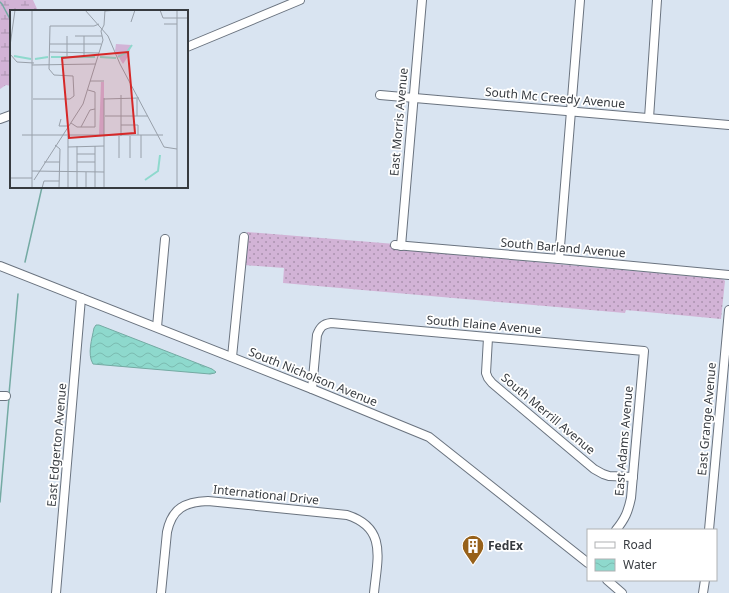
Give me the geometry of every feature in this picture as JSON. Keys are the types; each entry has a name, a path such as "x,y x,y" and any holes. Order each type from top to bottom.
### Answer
{"street":[{"path":"188,47 300,0"},
{"name":"East Morris Avenue","path":"398,246 414,98 422,0"},
{"path":"559,259 580,0"},
{"path":"649,118 657,0"},
{"name":"South Mc Creedy Avenue","path":"380,95 729,125"},
{"path":"0,120 10,115"},
{"path":"232,357 244,237"},
{"path":"157,327 165,239"},
{"name":"South Barland Avenue","path":"398,246 729,275"},
{"name":"South Nicholson Avenue","path":"0,266 157,327 429,437 587,561"},
{"name":"East Edgerton Avenue","path":"56,593 81,298"},
{"name":"East Grange Avenue","path":"709,529 729,310"},
{"name":"South Elaine Avenue","path":"312,389 317,335 322,326 331,323 644,351"},
{"name":"South Merrill Avenue","path":"488,338 486,373 492,383 594,468 609,476 633,478"},
{"name":"East Adams Avenue","path":"617,529 624,521 629,510 631,498 644,351"},
{"name":"International Drive","path":"160,593 168,525 176,510 188,504 208,501 348,515 358,519 369,526 376,541 377,556 374,593"},
{"path":"608,581 618,591"},
{"path":"703,593 705,581"}],"green space":[{"path":"0,0 33,0 38,10 10,10 10,86 6,85 0,89"},
{"path":"247,232 395,244 395,249 721,279 725,281 721,319 626,310 625,313 283,283 284,268 244,265"}],"water":[{"path":"96,325 212,369 216,372 210,374 93,364 90,356 90,346"}],"waterway":[{"path":"0,2 10,19"},
{"path":"25,262 42,188"},
{"path":"9,394 18,294"},
{"path":"0,502 9,398"}],"place":[{"name":"FedEx","path":"473,566"}]}
